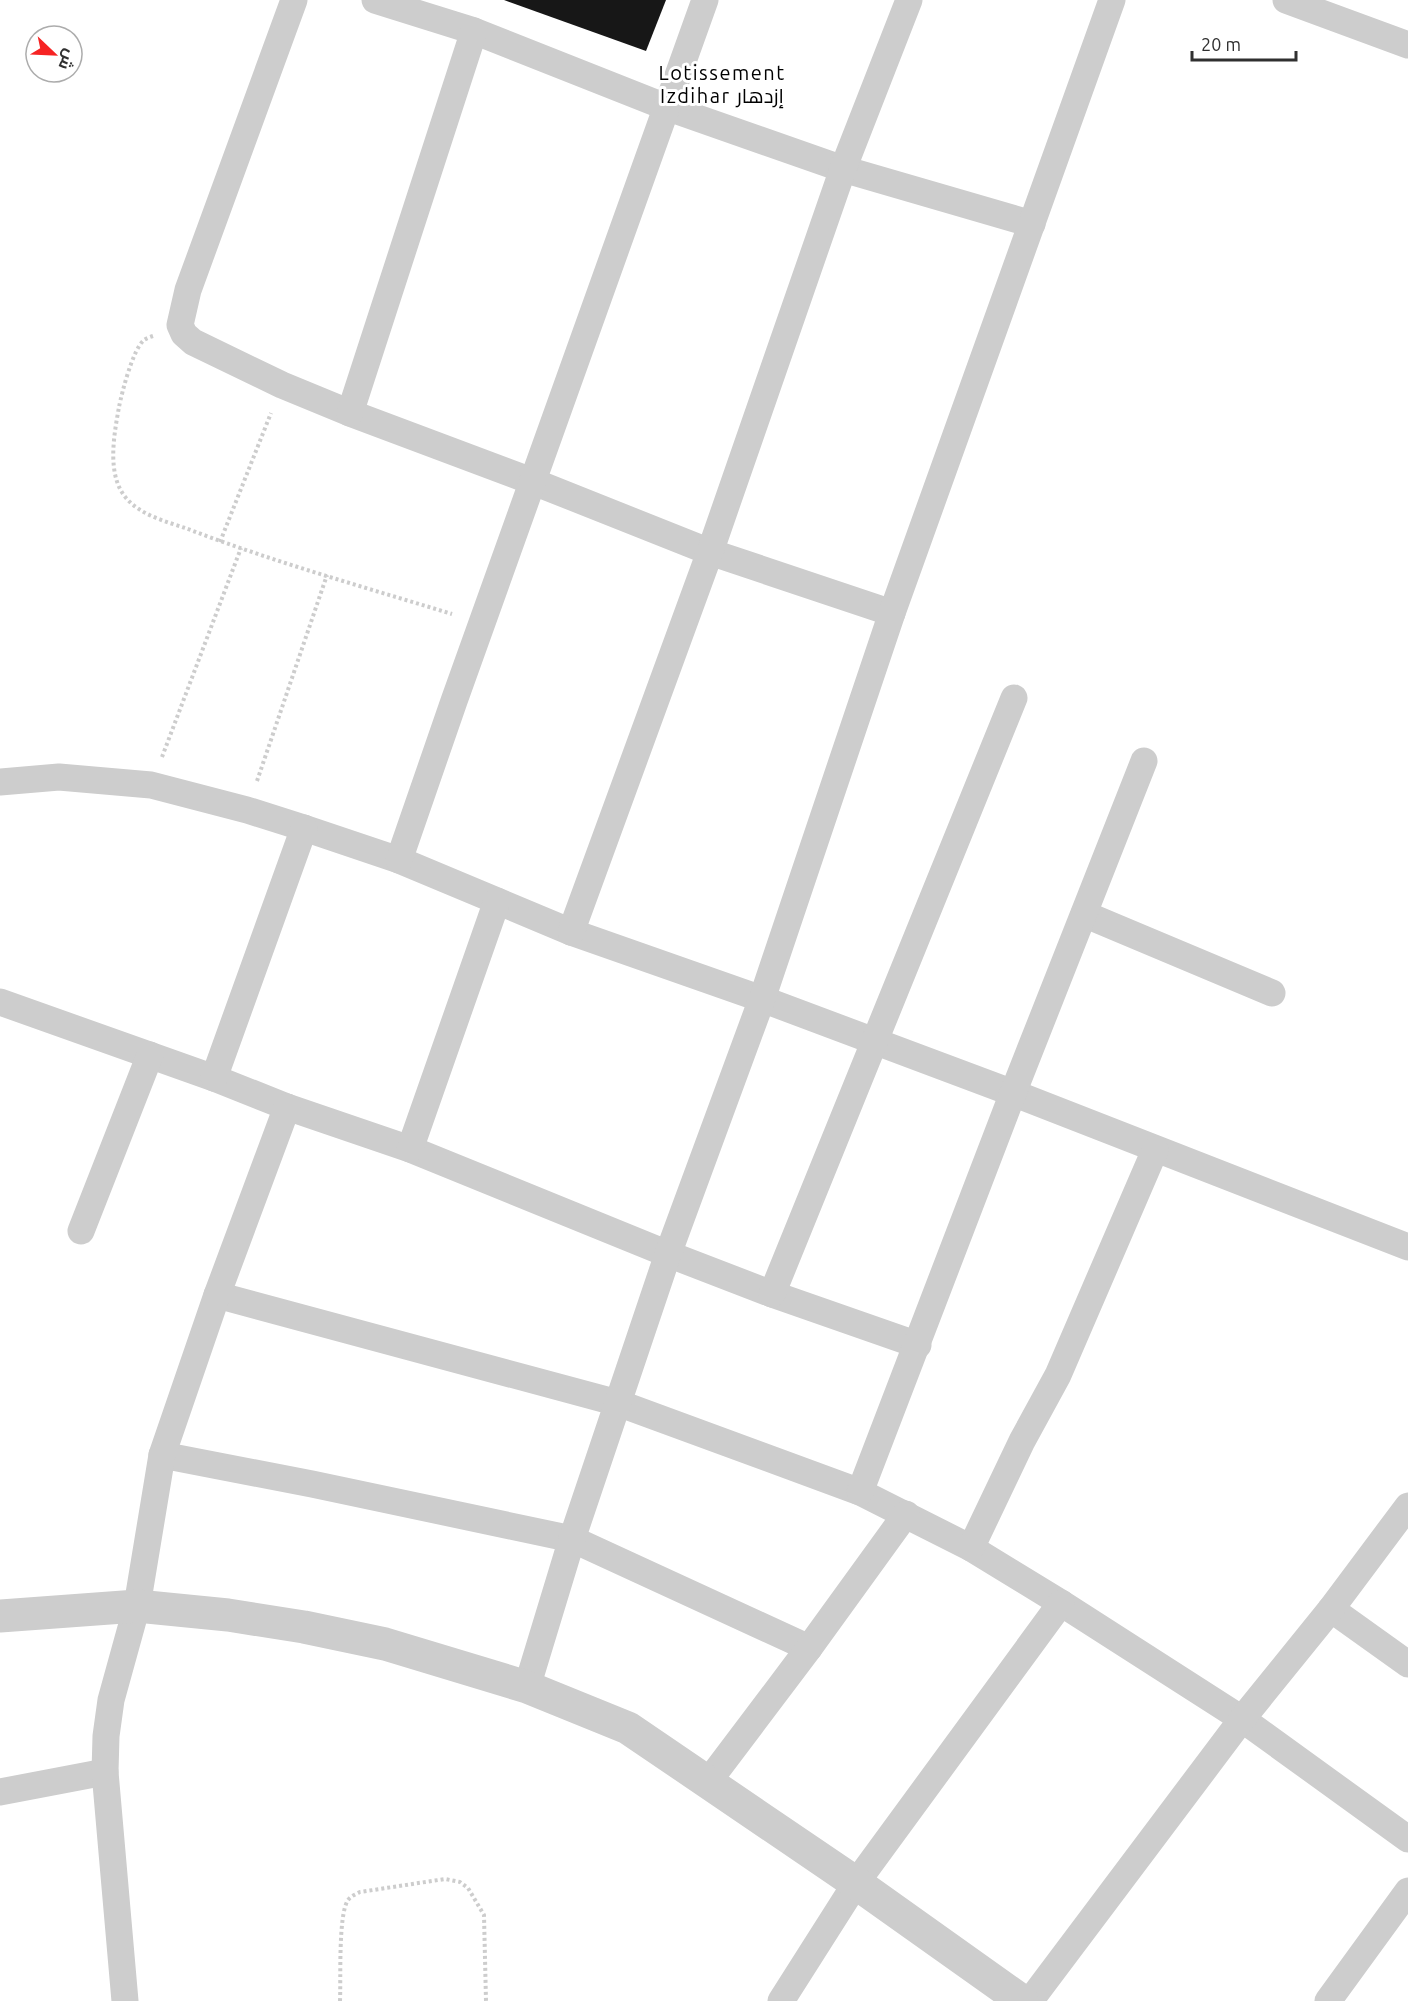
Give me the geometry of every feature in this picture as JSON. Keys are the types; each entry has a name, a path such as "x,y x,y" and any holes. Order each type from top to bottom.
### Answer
{"street":[{"path":"294,0 188,290 180,325 184,334 193,342 282,385 350,413 534,482 710,552 892,613"},
{"path":"375,0 474,31 666,107 843,169 1032,224"},
{"path":"399,860 705,0"},
{"path":"571,932 710,552 843,169 909,0"},
{"path":"527,1687 572,1539 668,1254 762,999 892,613 1112,0"},
{"path":"1286,0 1408,45"},
{"path":"350,413 474,31"},
{"path":"772,1294 1014,698"},
{"path":"860,1492 1013,1093 1144,761"},
{"path":"0,782 59,777 151,785 247,810 304,828 399,860 571,932 762,999 1013,1093 1408,1247"},
{"path":"214,1078 304,828"},
{"path":"410,1149 497,901"},
{"path":"1084,914 1272,993"},
{"path":"0,1002 214,1078 287,1107 410,1149 668,1254 772,1294 918,1345"},
{"path":"81,1231 150,1055"},
{"path":"125,2001 105,1772 106,1736 111,1700 137,1606 162,1455 217,1295 287,1107"},
{"path":"971,1548 1022,1441 1058,1375 1155,1150"},
{"path":"217,1295 618,1403 860,1492 971,1548 1061,1603 1242,1719 1408,1839"},
{"path":"162,1455 572,1539 809,1648"},
{"path":"1030,2001 1242,1719 1331,1609 1408,1506"},
{"path":"708,1782 906,1514"},
{"path":"781,2001 855,1883 1061,1603"},
{"path":"0,1616 137,1606 228,1615 304,1626 385,1644 527,1687 628,1728 855,1883 1022,2001"},
{"path":"1331,1609 1408,1664"},
{"path":"0,1792 105,1772"},
{"path":"1328,2001 1408,1891"}],"path":[{"path":"180,325 144,340 128,371 121,395 113,447 115,471 120,488 127,499 138,508 220,542 482,623"},
{"path":"220,542 282,385"},
{"path":"151,785 241,548"},
{"path":"247,810 327,575"},
{"path":"340,2001 343,1922 345,1908 351,1897 360,1892 445,1879 460,1882 468,1888 484,1915 486,2001"}],"building":[{"path":"504,0 666,0 646,51"}],"district":[{"name":"Lotissement Izdihar إزدهار","path":"722,84"}]}
